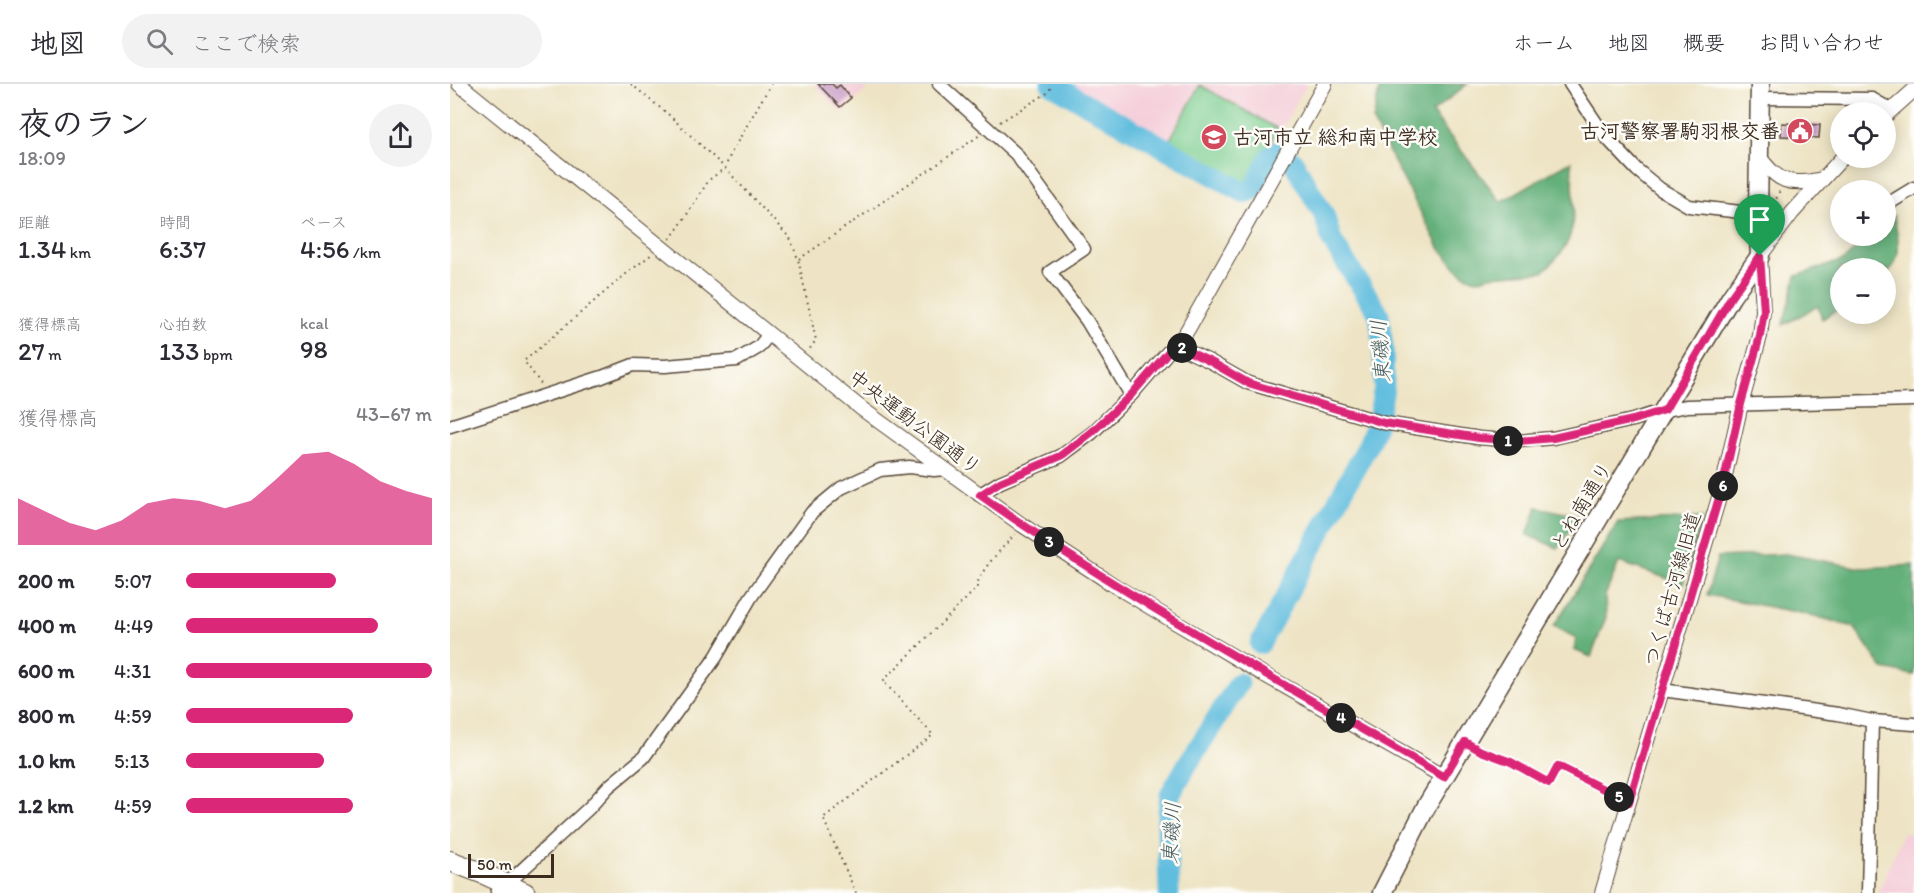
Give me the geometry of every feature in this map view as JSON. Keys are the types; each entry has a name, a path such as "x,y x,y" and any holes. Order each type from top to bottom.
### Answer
{"highway":[{"path":"450,861 510,890"}],"main road":[{"path":"1760,91 1758,155 1765,211 1760,256"},
{"name":"とね南通り","path":"1382,893 1444,777 1731,297 1760,256"}],"street":[{"name":"中央運動公園通り","path":"459,84 862,409 1022,525 1178,624 1444,777"},
{"path":"939,84 1023,162 1084,249 1050,272 1087,321 1131,395"},
{"path":"980,495 1000,482 1061,456 1092,432 1131,395 1168,352 1177,346 1325,84"},
{"path":"1570,84 1605,136 1637,170 1660,189 1689,206 1765,211"},
{"path":"1896,106 1914,90"},
{"path":"1760,91 1872,99 1875,102"},
{"path":"1758,155 1768,169 1784,181 1801,182 1822,179"},
{"name":"とね南通り","path":"1760,256 1787,220 1832,168"},
{"path":"1896,199 1914,188"},
{"name":"つくば古河線旧道","path":"1602,893 1723,484 1762,326 1764,311 1760,256"},
{"path":"450,426 633,365 666,366 737,360 759,347 769,334"},
{"path":"1177,346 1248,383 1378,422 1479,438 1519,441 1553,438 1589,431 1688,406 1914,400"},
{"path":"510,890 608,787 643,758 716,657 751,597 812,512 841,488 880,470 909,467 945,469"},
{"path":"1662,690 1838,714 1872,721 1914,724"},
{"path":"1868,893 1872,721"}],"path":[{"path":"631,84 669,115 725,168 790,238 798,259 816,340 802,361"},
{"path":"548,393 524,361 626,274 644,262 679,228 710,180 725,168 731,153 771,84"},
{"path":"798,259 988,129 1049,92 1052,84"},
{"path":"1765,211 1782,188"},
{"path":"856,893 823,818 933,735 883,681 977,588 982,574 1022,525"},
{"path":"1465,742 1481,751 1511,762 1549,783 1558,766 1629,802"}],"shaded area":[{"path":"813,84 872,84 842,113"},
{"name":"古河市立 総和南中学校","path":"1059,84 1307,84 1246,191"},
{"path":"1903,832 1914,836 1914,893 1878,893"}],"green space":[{"path":"1380,84 1467,84 1432,113 1501,202 1571,161 1574,207 1570,235 1562,251 1543,272 1490,276 1476,280 1456,268 1439,247 1373,122"},
{"path":"1200,85 1278,129 1244,189 1168,143"},
{"path":"1896,228 1898,247 1896,258 1846,258 1859,246 1896,246"},
{"path":"1830,265 1830,314 1822,319 1818,306 1783,325 1796,276"},
{"path":"1537,507 1580,516 1558,548 1527,535"},
{"path":"1702,518 1683,584 1619,562 1605,596 1606,617 1591,657 1574,650 1576,638 1554,626 1618,522"},
{"path":"1786,554 1862,568 1914,565 1914,675 1883,669 1854,627 1811,615 1707,595 1718,557"}],"building":[{"path":"818,84 832,84 836,88 840,85 851,98 840,107"},
{"name":"古河警察署駒羽根交番","path":"1782,123 1820,125 1819,138 1781,136"}],"waterway":[{"name":"東磯川","path":"1051,84 1245,193 1253,190 1271,155 1278,151"},
{"name":"東磯川","path":"1260,644 1368,445 1378,420 1384,388 1383,346 1379,314 1332,241 1324,215 1292,160"},
{"name":"東磯川","path":"1169,893 1167,819 1170,795 1239,683"}],"place":[{"name":"古河警察署駒羽根交番","path":"1800,131"},
{"name":"古河市立 総和南中学校","path":"1214,137"}],"route":[{"path":"1760,256 1764,311 1760,336 1741,404 1723,484 1629,802 1558,766 1549,783 1511,762 1481,751 1465,742 1444,777 1256,670 1115,586 980,495 1000,482 1061,456 1092,432 1131,395 1168,352 1177,346 1248,383 1384,423 1433,431 1519,441 1553,438 1633,420 1665,410 1731,297 1760,256"}]}
